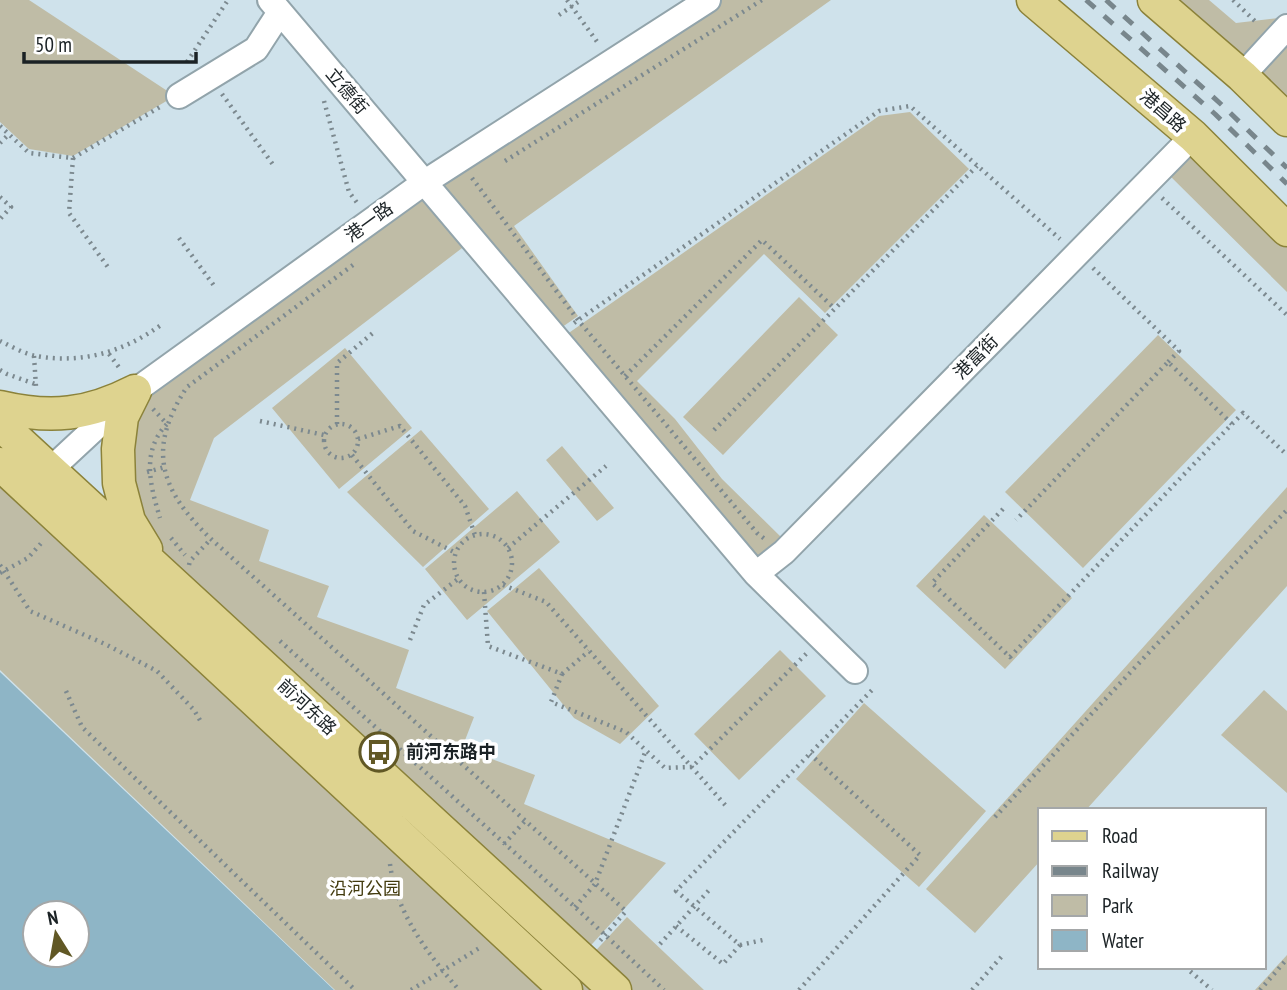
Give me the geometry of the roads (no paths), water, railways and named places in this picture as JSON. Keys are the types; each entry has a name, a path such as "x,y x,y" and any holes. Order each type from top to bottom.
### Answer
{"main road":[{"name":"港昌路","path":"1033,0 1192,136 1287,230"},
{"path":"1154,0 1242,76 1287,120"},
{"path":"0,407 39,414 76,412 107,405 135,391"},
{"path":"135,391 122,417 118,450 119,483 129,521 148,552 191,581"},
{"name":"前河东路","path":"0,424 50,470 191,581 615,990"},
{"name":"前河东路","path":"0,464 566,990"}],"street":[{"name":"港一路","path":"50,470 135,391 425,182 708,0"},
{"path":"180,84 210,77 256,49 275,6"},
{"name":"立德街","path":"275,6 425,182"},
{"path":"1242,76 1287,27"},
{"name":"港富街","path":"756,574 784,552 1192,136"},
{"path":"425,182 756,574 855,671"}],"water":[{"path":"0,672 334,990 0,990"}],"railway":[{"path":"1086,0 1215,114 1287,184"},
{"path":"1106,0 1287,168"}],"place":[{"name":"前河东路中","path":"379,752"}],"park label":[{"name":"沿河公园","path":"365,889"}]}
